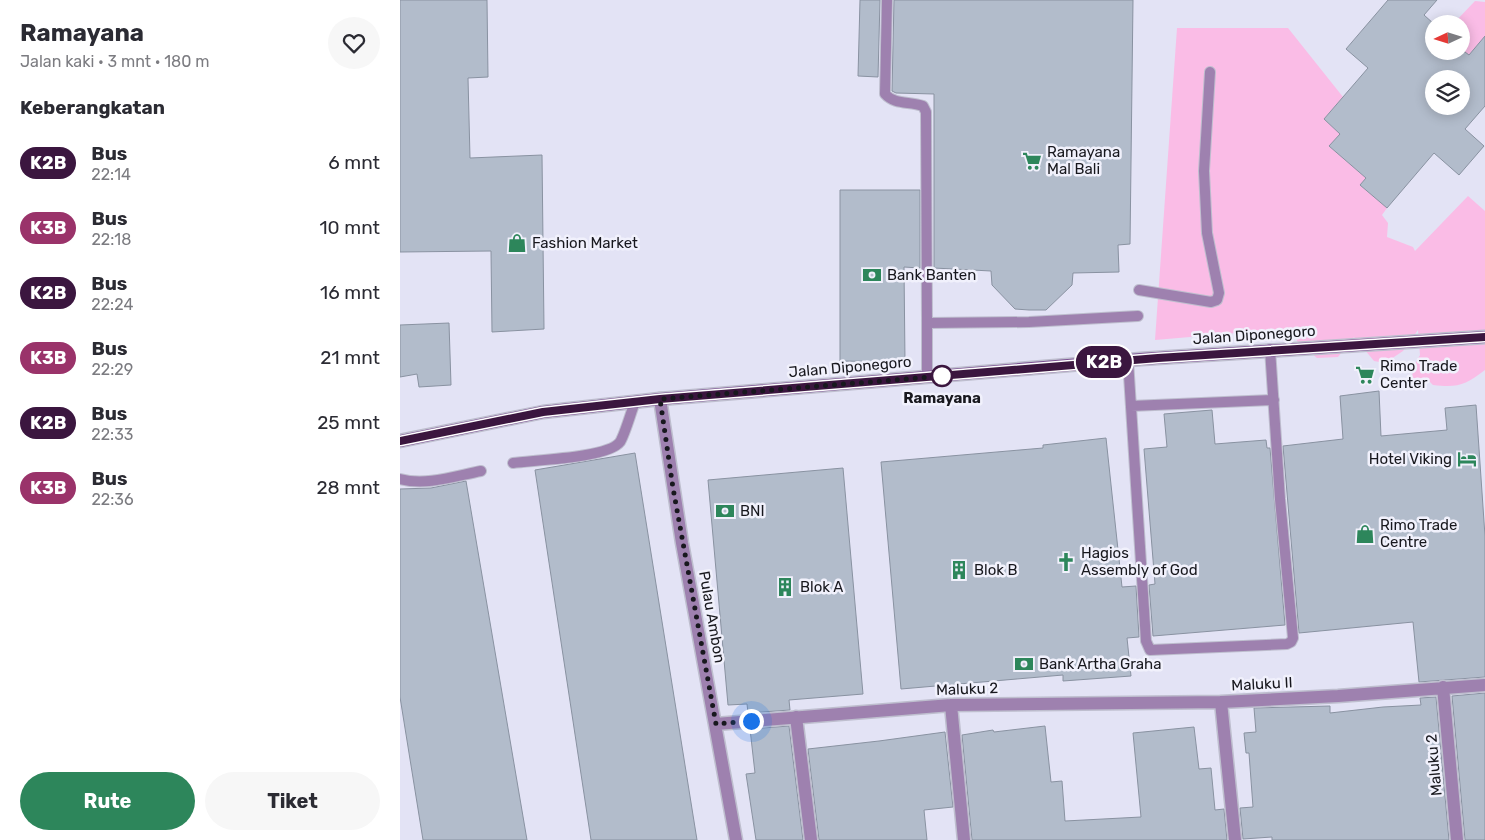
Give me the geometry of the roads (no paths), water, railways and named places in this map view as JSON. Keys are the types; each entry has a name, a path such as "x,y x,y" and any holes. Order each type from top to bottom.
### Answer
{"main road":[{"name":"Jalan Diponegoro","path":"400,441 543,412 660,399 1270,349 1485,337"}],"street":[{"name":"Pulau Ambon","path":"660,399 673,488 736,840"},
{"name":"Maluku II","path":"1235,840 1221,702 1338,696 1485,685"},
{"name":"Maluku 2","path":"1443,687 1457,840"},
{"name":"Maluku 2","path":"716,724 951,705 1221,702"},
{"path":"951,705 964,840"},
{"path":"796,717 811,840"}],"lane":[{"path":"887,0 884,94 890,100 913,102 923,106 926,112 927,377"},
{"path":"1139,290 1211,302 1217,300 1219,293 1207,233 1204,172 1210,72"},
{"path":"927,323 1029,322 1138,316"},
{"path":"1128,360 1146,641 1150,650 1286,644 1293,640 1280,499 1270,349"},
{"path":"1131,406 1274,400"},
{"path":"513,463 606,451 619,443 635,402"},
{"path":"400,479 412,482 482,471"}],"place":[{"name":"Ramayana Mal Bali","path":"1032,161"},
{"name":"Fashion Market","path":"517,243"},
{"name":"Bank Banten","path":"872,275"},
{"name":"Rimo Trade Center","path":"1365,375"},
{"name":"Ramayana","path":"942,376"},
{"name":"Hotel Viking","path":"1467,459"},
{"name":"BNI","path":"725,511"},
{"name":"Rimo Trade Centre","path":"1365,534"},
{"name":"Hagios Assembly of God","path":"1066,562"},
{"name":"Blok B","path":"959,570"},
{"name":"Blok A","path":"785,587"},
{"name":"Bank Artha Graha","path":"1024,664"}]}
